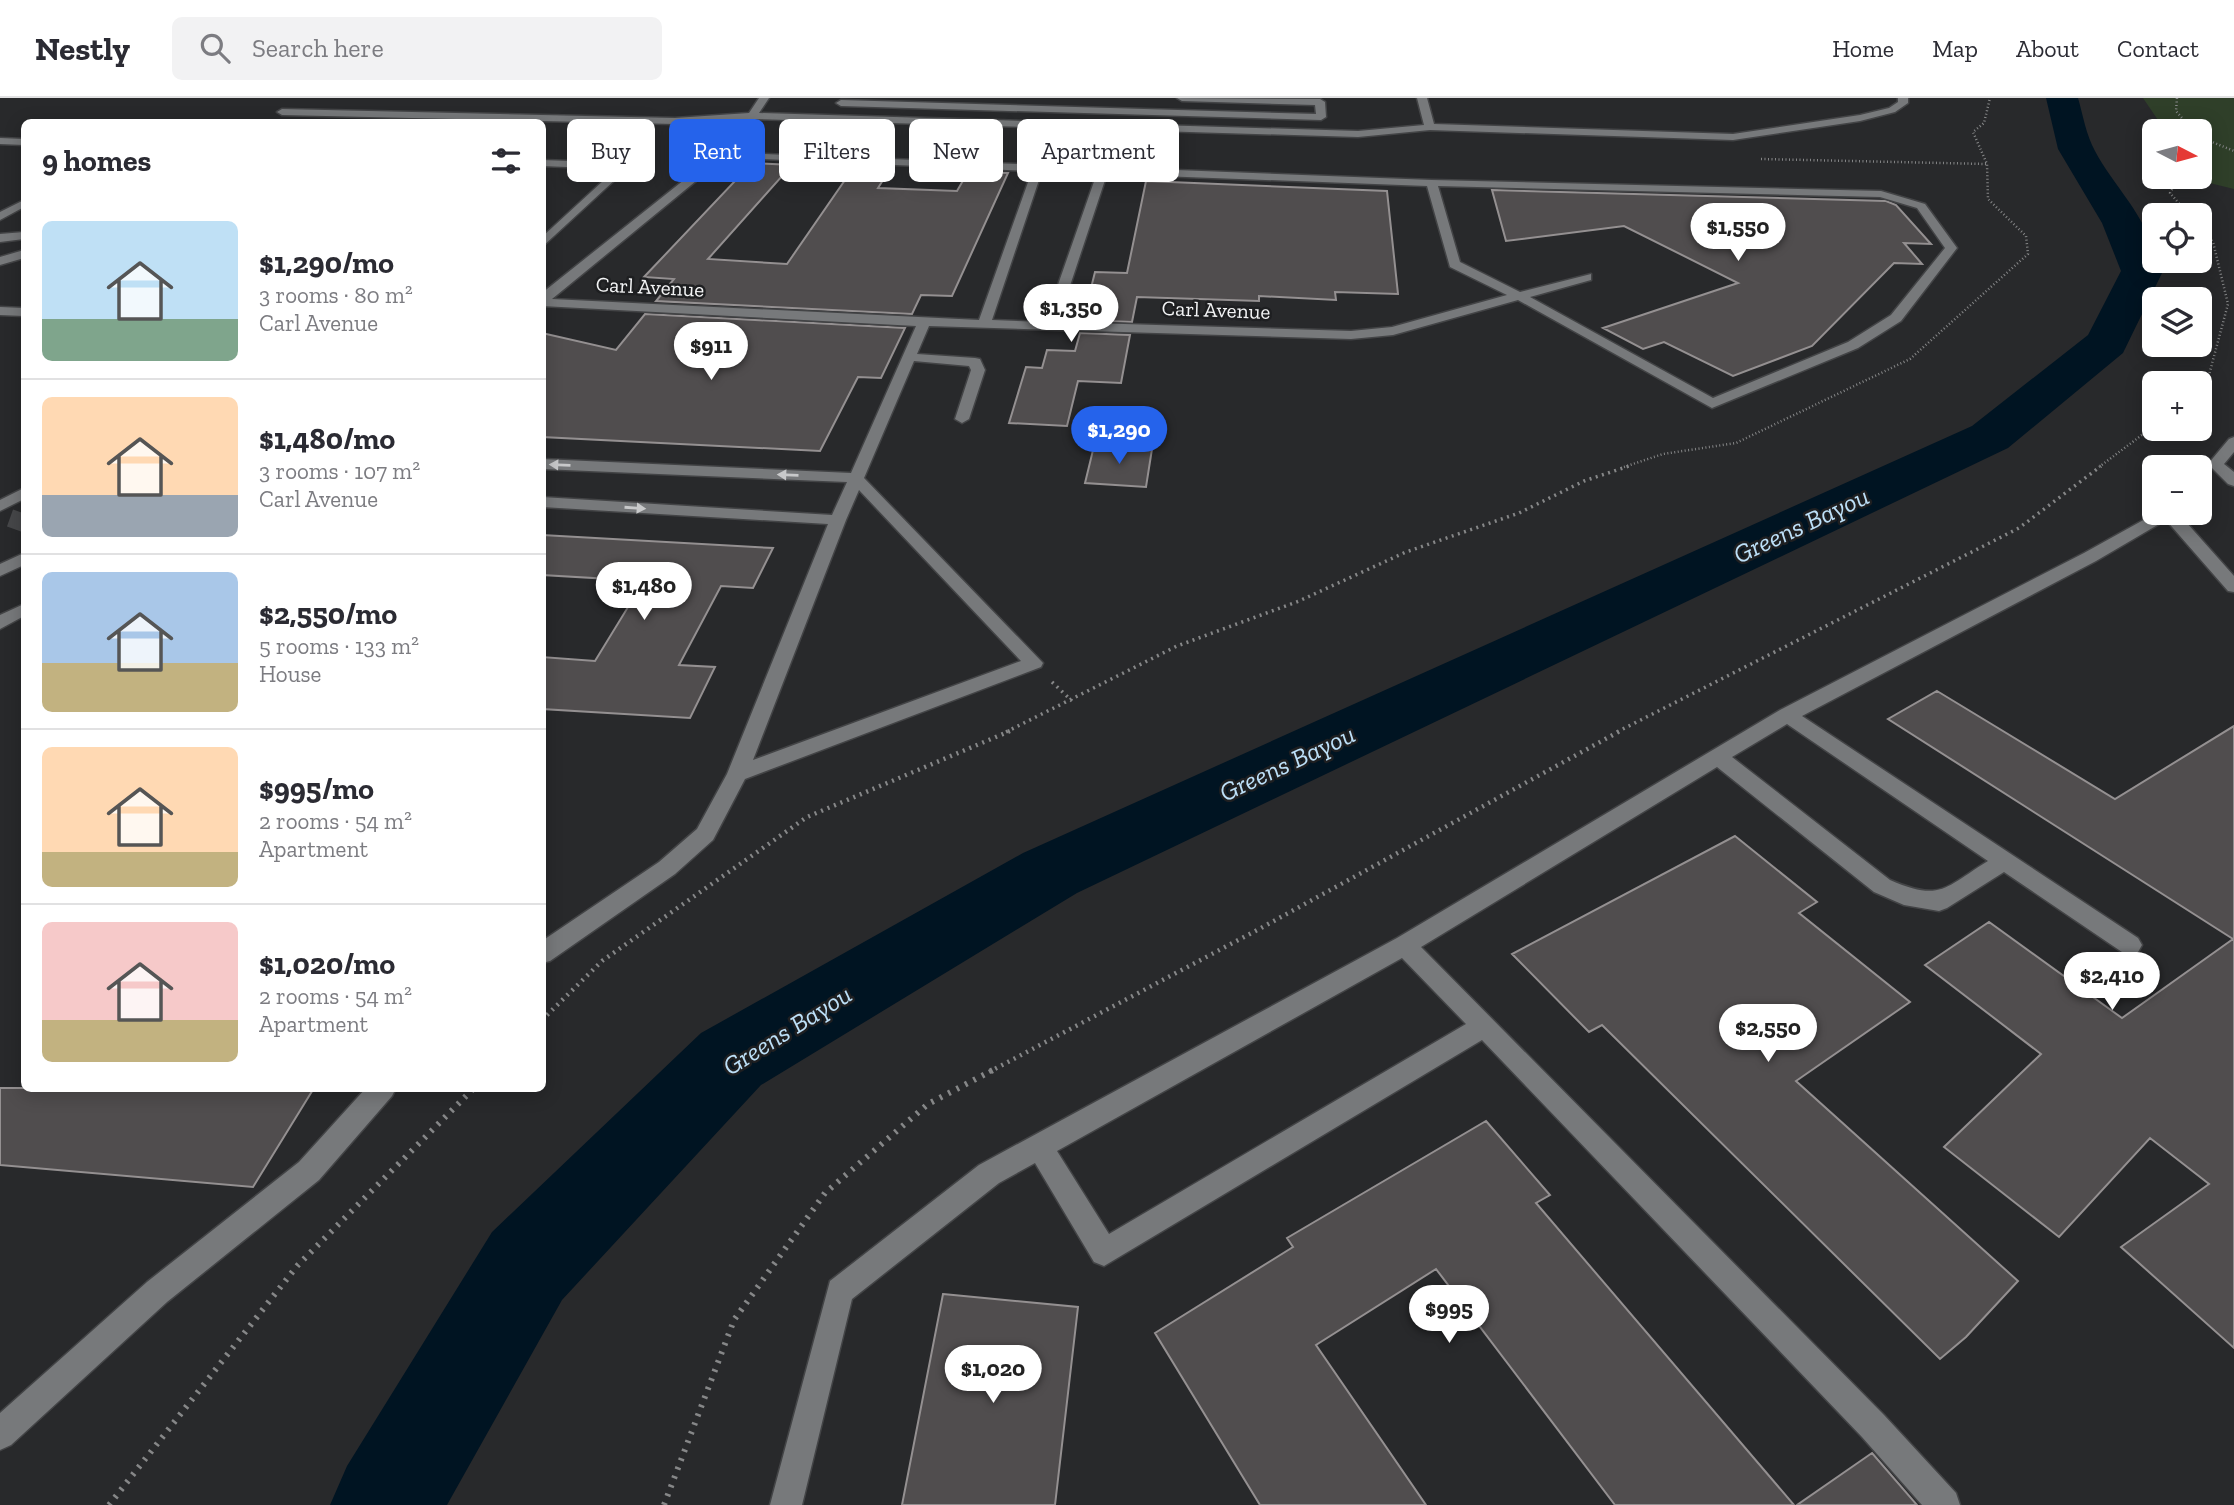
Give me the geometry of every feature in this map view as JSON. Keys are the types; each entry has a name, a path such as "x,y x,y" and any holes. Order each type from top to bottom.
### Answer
{"street":[{"path":"308,112 331,98"},
{"path":"835,98 827,103 1321,117 1320,100 1182,98"},
{"path":"1422,98 1430,127"},
{"path":"282,111 675,121 752,116 1358,134 1430,127 1733,136 1882,113 1903,103 1903,98"},
{"path":"546,298 703,170 767,101"},
{"path":"365,114 382,103"},
{"path":"414,116 431,104"},
{"path":"0,141 21,142"},
{"path":"765,157 1017,167"},
{"path":"546,163 625,166 546,240"},
{"path":"1179,174 1881,194 1921,206 1951,248 1896,318 1853,345 1712,404 1521,297 1454,264 1432,183"},
{"path":"984,324 1033,182"},
{"path":"1050,326 1099,182"},
{"path":"0,217 21,204"},
{"path":"0,238 21,236"},
{"path":"0,261 21,255"},
{"name":"Carl Avenue","path":"546,301 924,322 1350,335 1393,331 1587,277"},
{"path":"0,311 21,312"},
{"path":"546,951 667,868 705,834 737,774 838,520 924,322"},
{"path":"909,357 975,362 978,370 962,419"},
{"path":"2234,442 2216,464 2234,481"},
{"path":"546,464 856,478 1034,663 737,774"},
{"path":"3,513 21,496"},
{"path":"546,502 838,520"},
{"path":"786,1505 840,1292 989,1174 1405,945 1787,715 2147,525"},
{"path":"2179,525 2234,587"},
{"path":"0,571 21,560"},
{"path":"0,623 21,611"},
{"path":"1787,715 2130,945"},
{"path":"1718,757 1882,886 1912,899 1939,902 2004,861"},
{"path":"1405,945 1873,1426 1944,1505"},
{"path":"1039,1146 1104,1252 1484,1026"},
{"path":"0,1434 158,1292 309,1171 379,1092"}],"path":[{"path":"546,1016 602,961 807,817 1035,720 1177,646 1299,601 1406,552 1519,513 1584,481 1664,454 1736,443 1910,359 2028,254 2026,236 1988,199 1987,164 1973,132 1984,123 1990,98"},
{"path":"2178,98 2176,111 2183,119"},
{"path":"2212,142 2234,151"},
{"path":"2172,189 2170,193 2179,203"},
{"path":"2210,371 2228,304 2212,241"},
{"path":"664,1505 734,1320 825,1193 928,1104 1261,928 1596,743 2020,528 2142,435"},
{"path":"109,1505 296,1266 470,1092"}],"green space":[{"path":"2143,98 2234,98 2234,189 2212,184 2212,119 2157,119"}],"building":[{"path":"765,164 779,164 779,180 708,259 787,264 844,182 882,182 878,188 957,191 962,182 1003,182 1003,173 1008,173 952,296 921,295 912,314 656,301 674,279 644,277 734,182 765,182"},
{"path":"1146,182 1387,191 1398,294 1335,292 1336,300 1259,296 1259,301 1137,297 1132,322 1083,320 1095,272 1127,273"},
{"path":"1492,190 1886,201 1896,205 1931,244 1904,243 1922,264 1894,263 1812,346 1733,376 1664,342 1643,349 1603,328 1738,283 1624,226 1506,241"},
{"path":"645,314 905,328 881,378 858,377 820,451 546,437 546,334 616,350"},
{"path":"1080,333 1130,335 1121,383 1078,381 1067,426 1009,423 1026,367 1042,368 1047,350 1075,351"},
{"path":"1094,446 1152,449 1146,487 1085,483"},
{"path":"546,535 773,548 753,588 721,586 679,665 715,667 690,718 546,709 546,657 595,661 644,581 546,575"},
{"path":"1937,691 2115,799 2234,726 2234,1348 2121,1247 2209,1184 2150,1138 2059,1237 1944,1147 2041,1054 1925,965 1989,922 2122,1018 2233,939 1888,719"},
{"path":"1735,836 1817,902 1799,913 1910,1002 1796,1081 2018,1281 1966,1337 1940,1359 1602,1025 1589,1032 1512,954"},
{"path":"0,1088 21,1088 21,1092 312,1092 253,1187 0,1165"},
{"path":"1486,1121 1550,1195 1536,1203 1794,1505 1615,1505 1436,1269 1316,1345 1426,1505 1260,1505 1155,1333 1293,1247 1287,1238"},
{"path":"943,1294 1078,1307 1055,1505 902,1505"},
{"path":"1872,1453 1917,1505 1797,1505"}],"waterway":[{"name":"Greens Bayou","path":"386,1505 527,1266 731,1059 1050,873 1990,437 2107,343 2142,271 2122,223 2076,149 2062,98"}],"tunnel":[{"path":"10,518 21,522"}]}
